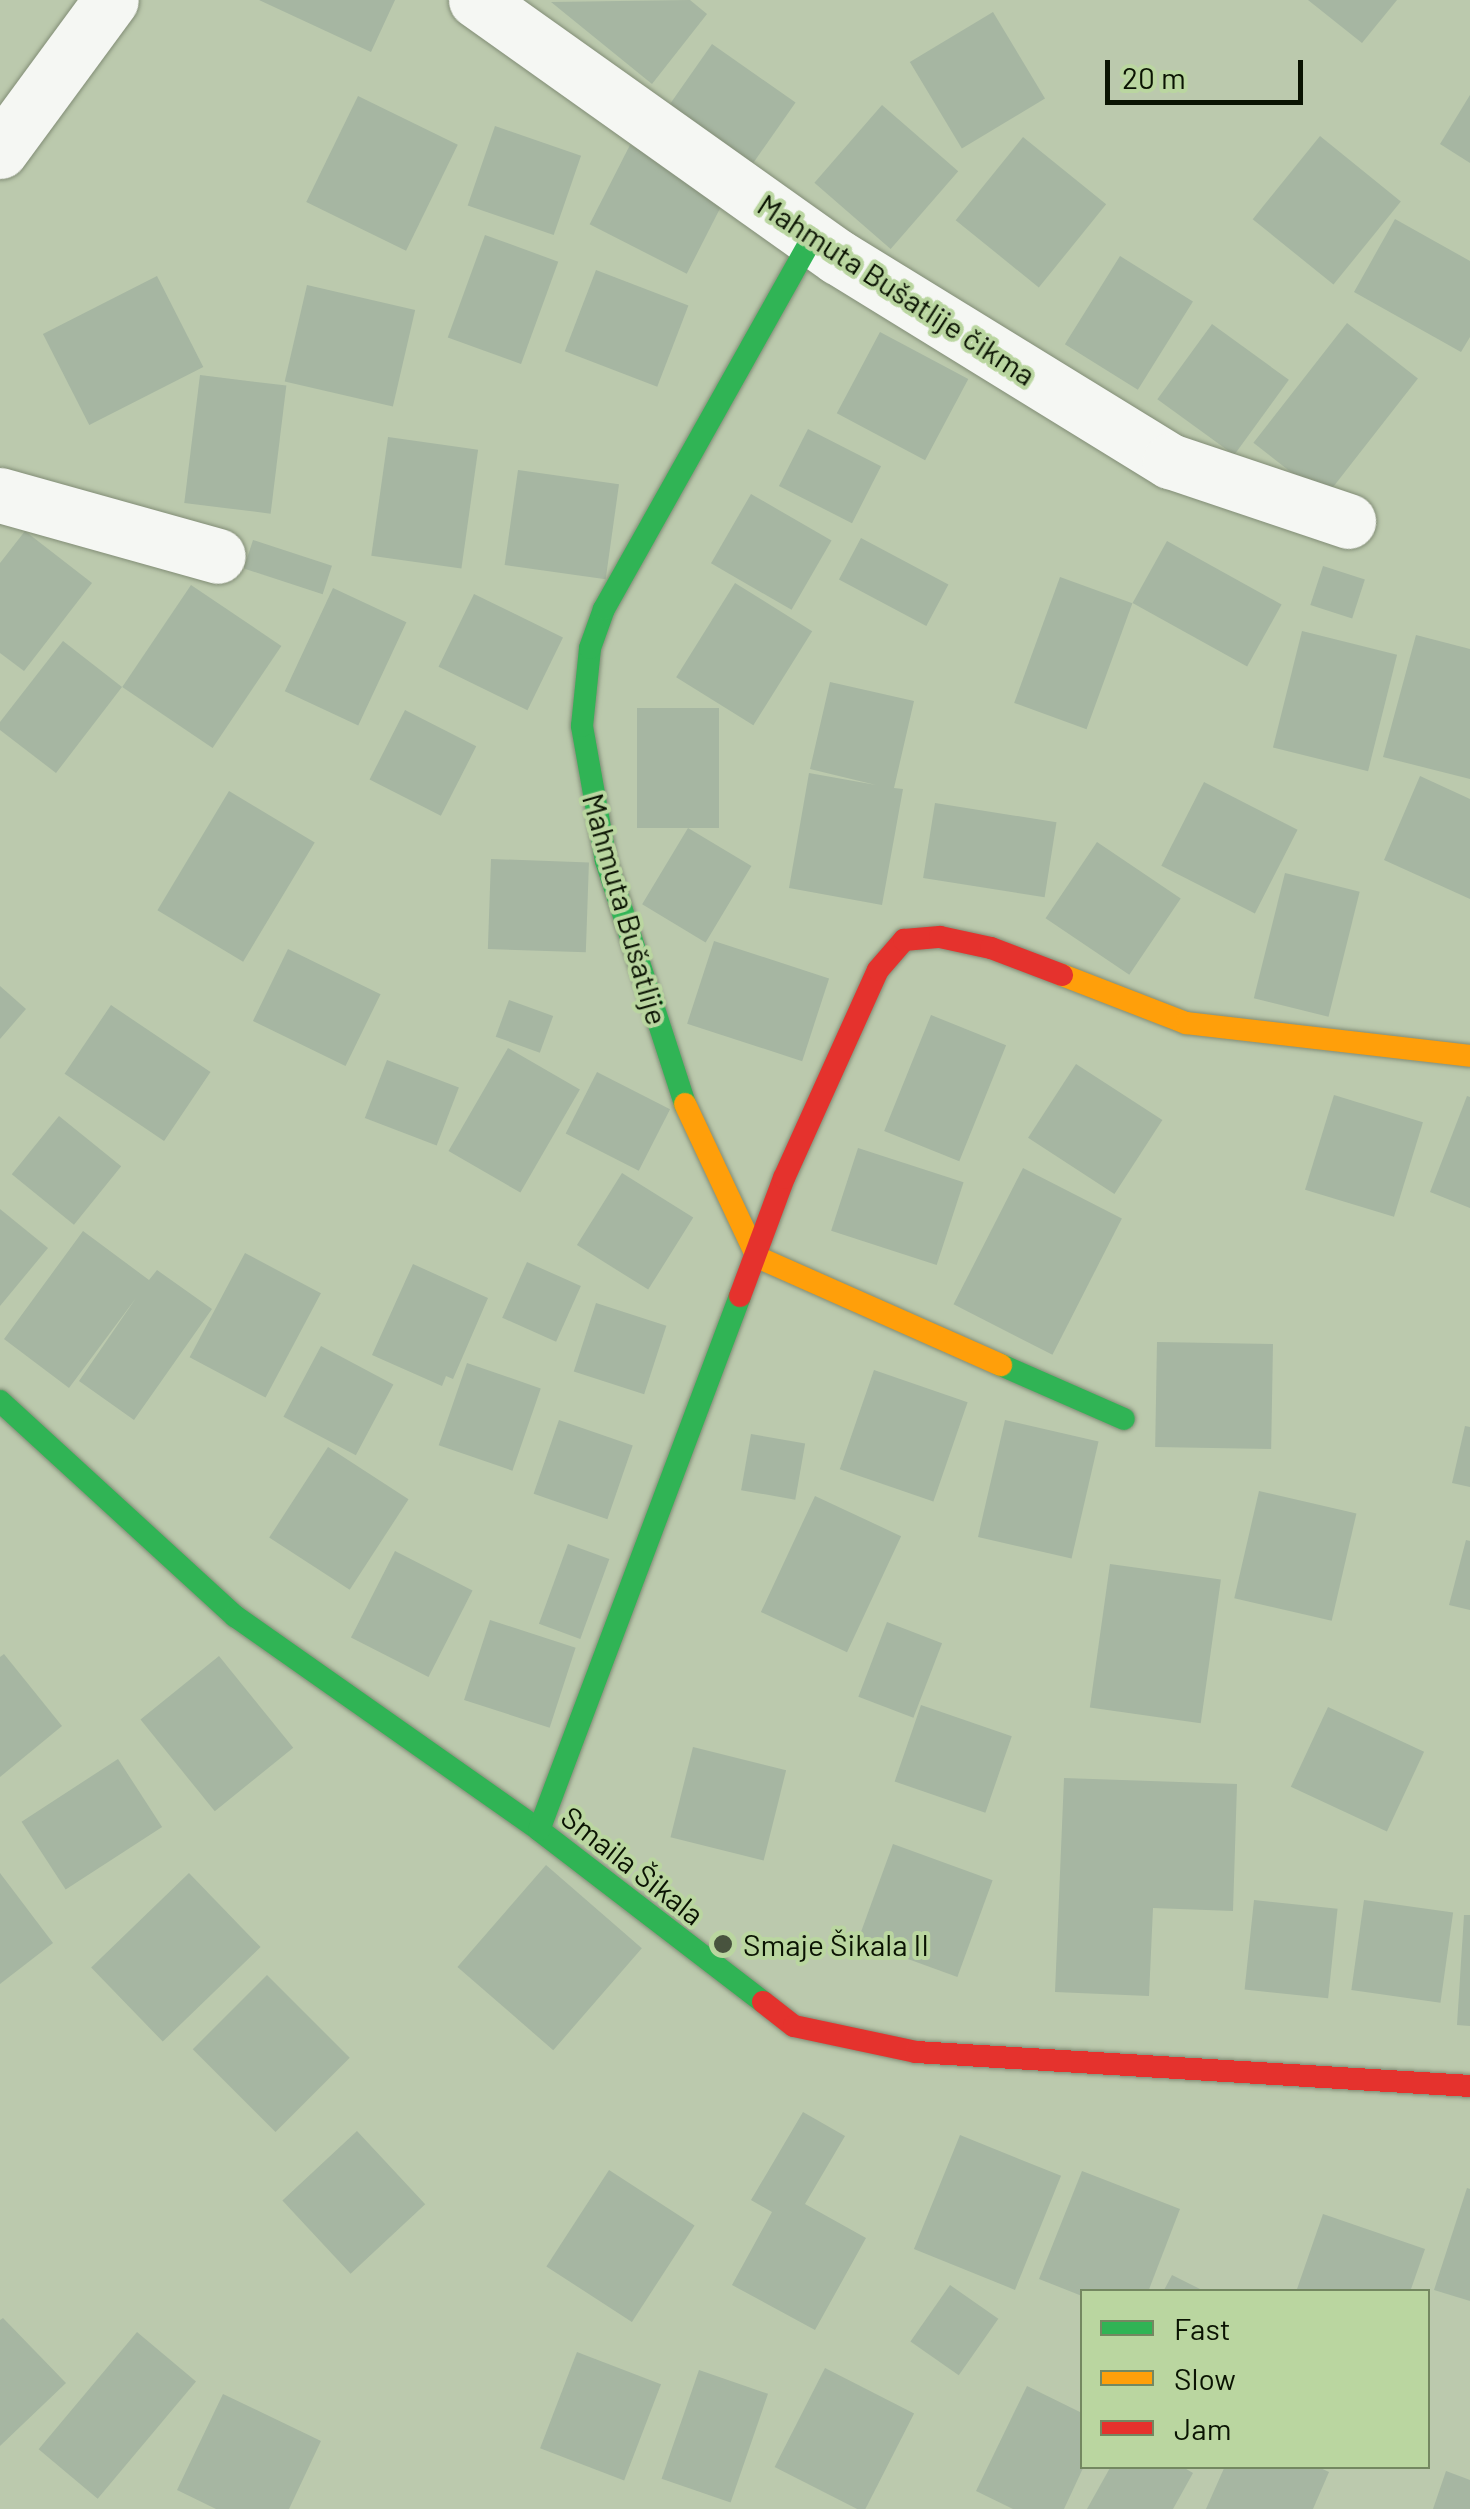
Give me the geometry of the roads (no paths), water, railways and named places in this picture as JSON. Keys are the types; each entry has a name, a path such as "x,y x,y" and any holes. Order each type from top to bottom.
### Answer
{"street":[{"path":"0,151 110,0"},
{"name":"Mahmuta Bušatlije čikma","path":"476,0 812,239 1170,461 1348,521"},
{"name":"Mahmuta Bušatlije","path":"757,1258 694,1134 651,1006 606,861 582,726 590,648 604,609 812,239"},
{"path":"0,495 218,556"},
{"path":"539,1830 784,1178 878,970 904,940 940,937 991,948 1186,1022 1470,1056"},
{"path":"757,1258 1124,1419"},
{"name":"Smaila Šikala","path":"0,1401 235,1616 539,1830 794,2026 831,2038 916,2052 1470,2086"}],"place":[{"name":"Smaje Šikala II","path":"723,1944"}]}
